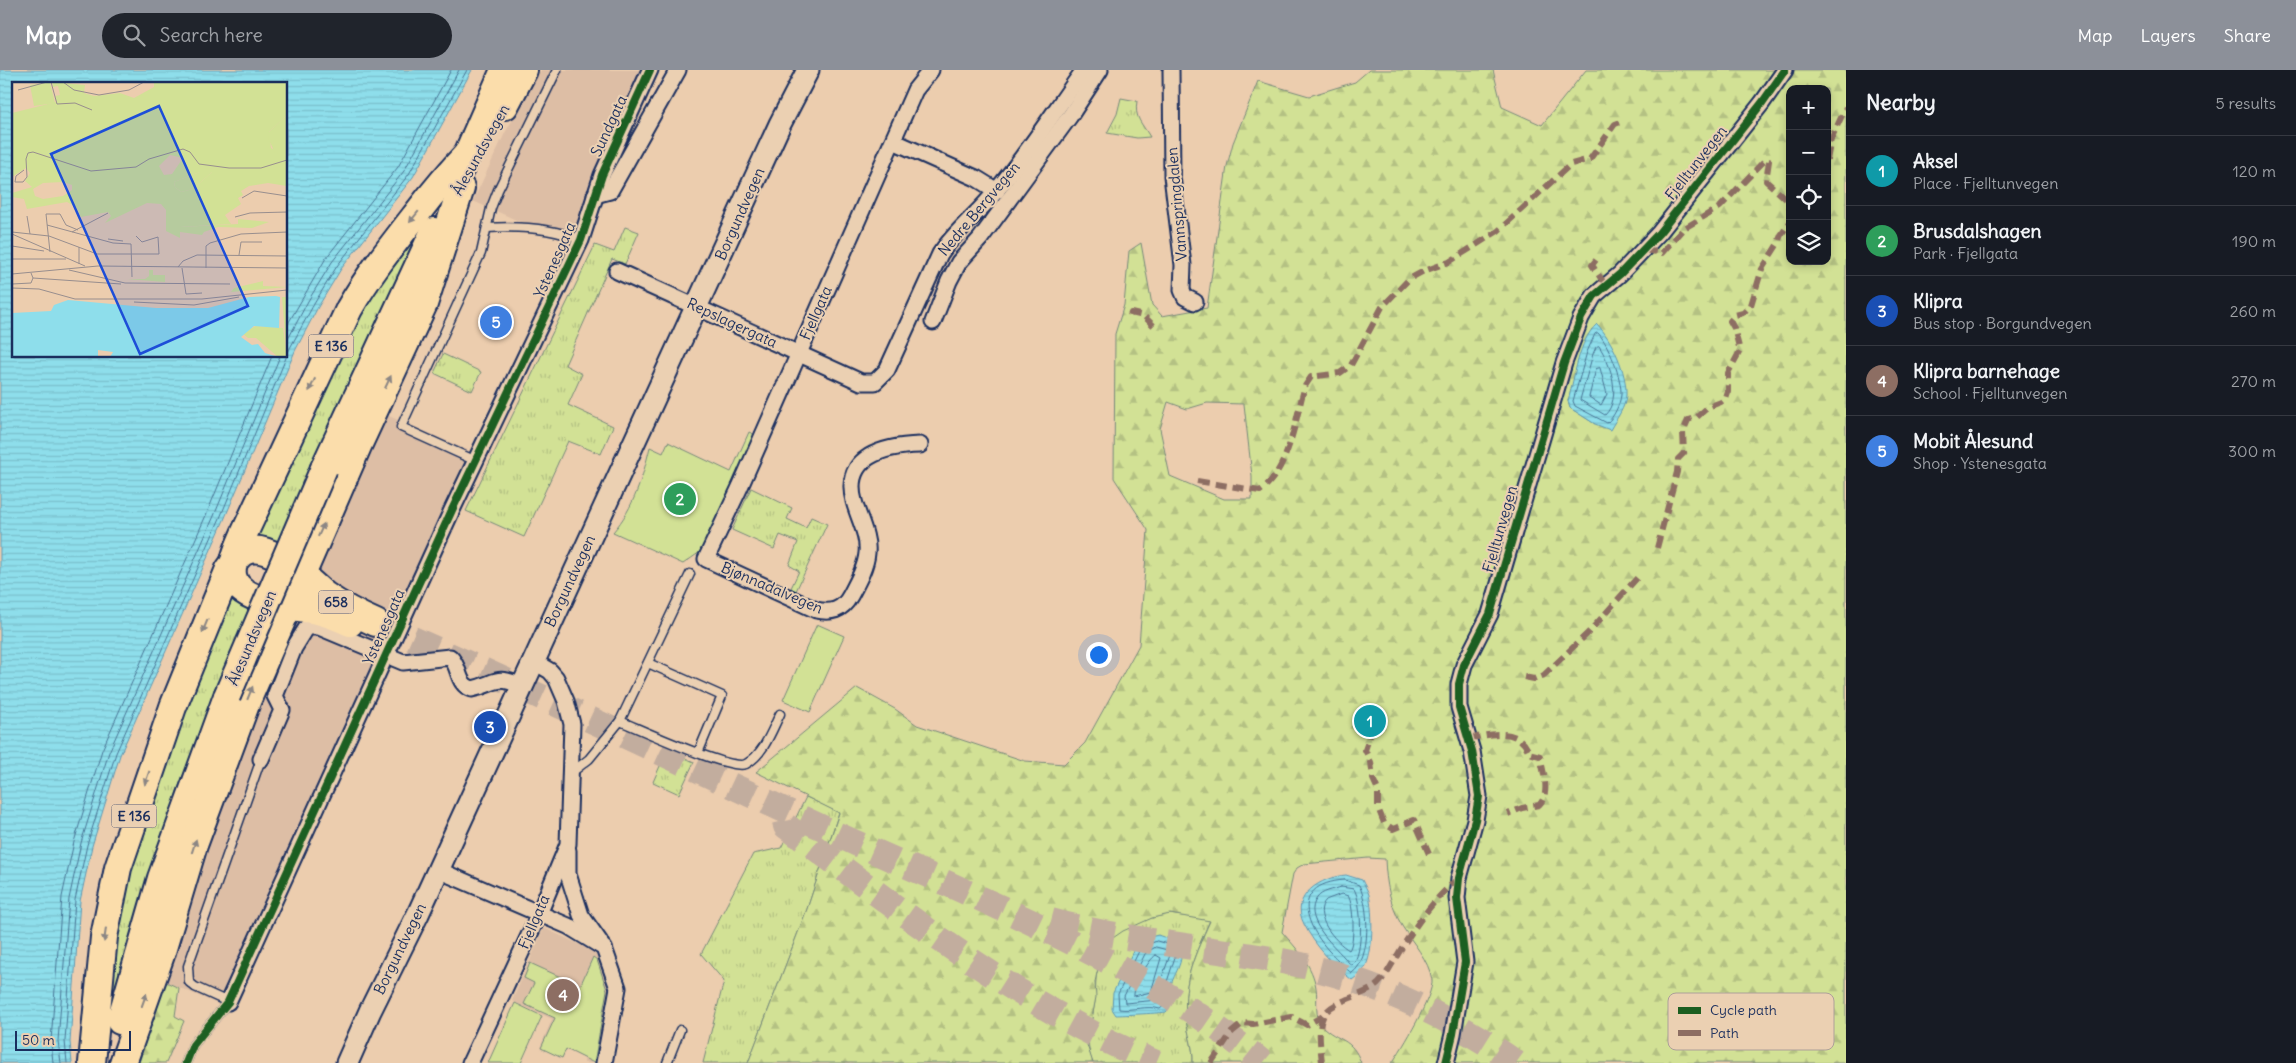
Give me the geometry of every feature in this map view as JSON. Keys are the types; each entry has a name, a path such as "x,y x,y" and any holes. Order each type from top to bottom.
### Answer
{"highway":[{"name":"Ålesundsvegen","path":"108,1063 161,878 227,696 324,468 436,228 453,184 504,70"},
{"name":"Ålesundsvegen","path":"436,228 461,188 524,70"},
{"name":"E 136","path":"92,1063 104,937 118,868 176,699 223,581 234,563 248,525 349,309 366,279 440,183 468,153"},
{"name":"E 136","path":"123,1063 161,955 203,819 248,698 301,575 424,304 461,188"},
{"path":"288,606 255,598 243,590 233,575 234,563 245,552 261,551 279,557 301,575"},
{"name":"658","path":"288,606 374,628 327,596 301,575"}],"main road":[{"name":"Borgundvegen","path":"792,100 798,70"},
{"name":"Borgundvegen","path":"348,1063 370,1011 438,870 792,100 808,70"}],"street":[{"name":"Sundgata","path":"595,195 602,175 650,70"},
{"path":"595,195 610,191 678,70"},
{"name":"Fjellgata","path":"706,559 915,90 931,70"},
{"name":"Nedre Bergvegen","path":"875,382 887,370 940,254 948,241 972,220 997,191 1084,70"},
{"path":"933,322 949,281 960,262 980,239 1070,116 1100,70"},
{"name":"Vannspringdalen","path":"1171,70 1172,176 1184,265 1182,290 1185,297 1195,302"},
{"name":"Fjelltunvegen","path":"1446,1063 1453,1034 1465,962 1457,898 1459,878 1475,820 1479,796 1472,751 1459,707 1458,684 1464,665 1490,614 1564,363 1581,318 1591,300 1620,274 1659,233 1762,103 1785,70"},
{"path":"893,141 976,178 997,191"},
{"name":"Ystenesgata","path":"228,1002 385,656 581,240 595,195"},
{"name":"Repslagergata","path":"617,271 861,382 875,382"},
{"name":"Bjønnadalvegen","path":"706,559 816,610 830,612 838,610 848,599 856,584 867,552 864,534 852,494 858,466 866,457 878,452 904,446 920,445"},
{"path":"261,759 282,710 275,696 294,648 307,627 319,628 403,662 450,657 456,665 462,683 472,689 496,679 510,681 522,686"},
{"name":"Fjellgata","path":"470,1063 539,914 568,844 572,724 566,702 556,678 550,671 533,661"},
{"path":"568,844 568,874 580,915 604,948 618,988 604,1063"},
{"path":"438,870 568,926 604,948"}],"lane":[{"path":"476,461 401,428 481,253 491,208 498,190 557,70"},
{"path":"487,228 523,227 570,235 581,240"},
{"path":"571,773 589,759 620,721 690,574"},
{"path":"648,663 722,696 698,753"},
{"path":"620,721 698,753 730,764 744,764 763,747 780,714"},
{"path":"228,1002 195,987 190,982 188,966 261,759"},
{"name":"Ystenesgata","path":"186,1063 193,1045 228,1002"},
{"path":"667,1063 680,1030"}],"shaded area":[{"path":"541,70 650,70 571,244 473,201 505,133"},
{"path":"382,413 481,456 227,1008 164,981 214,819 246,735"},
{"path":"544,928 600,954 612,988 595,1063 584,1063 584,1058 567,1050 562,1058 540,1048 552,1019 512,1001"}],"green space":[{"path":"1369,70 1493,70 1502,107 1542,125 1586,70 1846,70 1846,1063 1392,1063 1410,1035 1423,1009 1432,980 1424,958 1402,926 1394,910 1386,877 1385,859 1368,858 1304,864 1297,868 1293,874 1282,932 1304,958 1312,972 1320,1023 1328,1031 1349,1044 1361,1063 1193,1063 1186,1017 1186,990 1191,967 1210,921 1170,914 1152,918 1123,931 1110,940 1098,968 1095,982 1096,997 1087,1045 1093,1063 748,1063 807,909 839,813 756,772 857,688 895,709 917,725 1025,761 1064,764 1085,743 1139,645 1148,530 1114,478 1115,334 1124,305 1129,251 1141,243 1152,305 1162,316 1207,308 1227,166 1233,143 1258,81 1309,96 1355,82","holes":["1592,329 1595,424 1570,408 1568,401 1582,350","1168,402 1187,409 1207,403 1244,404 1252,476 1252,499 1224,499 1170,476 1160,429"]},
{"path":"1121,98 1137,101 1138,116 1150,137 1137,138 1107,133 1117,114"},
{"path":"429,212 277,543 254,537 352,321"},
{"path":"625,227 639,232 625,264 612,259 565,365 582,374 568,405 613,426 601,454 568,441 524,537 466,511 595,245 614,252"},
{"path":"443,354 481,372 472,391 434,373"},
{"path":"749,432 757,436 707,547 683,564 613,532 627,513 632,502 641,480 650,447 663,453 668,442 731,472"},
{"path":"751,488 792,508 787,519 806,528 811,517 827,524 796,591 791,588 799,571 789,565 798,542 780,535 774,549 732,530"},
{"path":"228,587 250,605 177,791 106,1026 118,901"},
{"path":"817,624 844,636 810,712 783,700"},
{"path":"667,750 694,762 679,794 653,782"},
{"path":"806,797 839,812 807,909 748,1063 703,1063 724,981 701,954 753,854 781,848"},
{"path":"1169,914 1210,920 1191,967 1186,990 1186,1017 1193,1063 1093,1063 1089,1049 1089,1035 1095,1002 1097,973 1106,946 1121,930 1146,920"},
{"path":"593,957 597,960 607,990 594,1063 566,1049 562,1058 541,1048 555,1018 524,1004 534,983 524,978 530,963 580,986"},
{"path":"164,981 179,988 175,1016 184,1021 166,1063 139,1063"},
{"path":"515,1003 542,1016 521,1063 488,1063"}],"water":[{"path":"0,70 472,70 413,177 341,269 295,351 224,520 120,755 92,846 80,901 70,1042 72,1063 0,1063"},
{"path":"1597,324 1613,347 1626,386 1626,399 1610,430 1595,424 1570,408 1568,401 1581,350 1585,340"},
{"path":"1346,875 1362,880 1368,893 1371,911 1372,933 1370,954 1363,970 1352,980 1319,947 1308,932 1301,914 1301,904 1304,896 1310,889 1327,879"},
{"path":"1158,935 1174,942 1181,951 1180,962 1171,985 1168,1010 1166,1012 1116,1015 1112,1009 1113,993 1136,945"}],"tunnel":[{"path":"376,623 550,701 1058,936 1165,994 1215,1027 1263,1063"},
{"path":"785,821 786,826 806,841 975,963 1063,1017 1156,1063"},
{"path":"1051,921 1108,934 1282,961 1344,977 1375,987 1434,1013 1490,1045 1516,1063"}],"marked path":[{"path":"1831,139 1846,107"},
{"path":"1197,481 1260,491 1270,482 1285,457 1305,386 1311,377 1340,373 1351,365 1382,307 1409,279 1449,262 1498,231 1571,164 1590,159 1615,124 1624,121"},
{"path":"1644,250 1662,253 1683,229 1720,207 1765,160 1769,161 1766,181 1786,199"},
{"path":"1657,548 1677,472 1678,459 1684,453 1683,432 1688,420 1697,417 1708,407 1726,398 1728,392 1728,373 1740,351 1734,328 1730,321 1735,315 1743,313 1751,305 1762,269 1786,228"},
{"path":"1596,260 1592,265 1606,286"},
{"path":"1130,316 1131,313 1144,316 1154,326"},
{"path":"1524,677 1534,679 1544,675 1588,633 1637,578"},
{"path":"1367,711 1375,722 1365,750 1371,762 1373,779 1378,790 1378,808 1384,823 1393,829 1414,820 1429,854"},
{"path":"1468,739 1494,734 1511,735 1525,744 1529,753 1540,756 1545,782 1543,800 1539,805 1522,808 1508,814"},
{"path":"1322,1063 1320,1028 1327,1011 1333,1006 1378,984 1428,909 1459,878"},
{"path":"1211,1063 1232,1032 1243,1023 1253,1024 1292,1017 1307,1025 1323,1016"}],"cycle path":[{"path":"186,1063 193,1045 228,1002 452,510 581,240 602,175 650,70"},
{"path":"1446,1063 1453,1034 1465,962 1457,898 1459,878 1475,820 1479,796 1472,751 1459,707 1459,684 1464,665 1490,614 1564,363 1581,318 1594,296 1620,274 1659,233 1762,103 1785,70"}],"place":[{"name":"Mobit Ålesund","path":"496,322"},
{"name":"Brusdalshagen","path":"680,499"},
{"name":"Aksel","path":"1370,721"},
{"name":"Klipra","path":"490,727"},
{"name":"Klipra barnehage","path":"563,995"}]}
